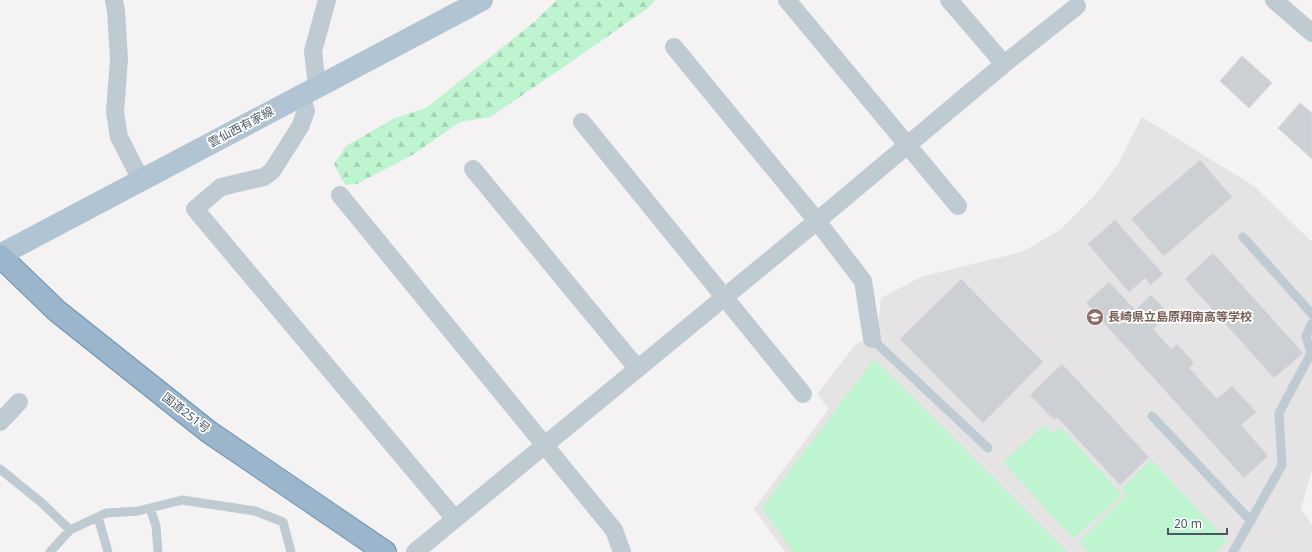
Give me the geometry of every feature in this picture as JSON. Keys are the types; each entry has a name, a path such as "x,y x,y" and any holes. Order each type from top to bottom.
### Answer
{"highway":[{"name":"国道251号","path":"0,255 57,311 209,432 374,548"}],"main road":[{"name":"雲仙西有家線","path":"0,255 309,90 482,0"}],"street":[{"path":"114,0 119,59 115,112 119,137 141,180"},
{"path":"327,0 313,52 306,111 300,127 272,171 264,177 221,187 195,209 455,519"},
{"path":"788,0 958,206"},
{"path":"949,0 1004,64"},
{"path":"1274,0 1312,33"},
{"path":"415,552 817,221 1004,64 1077,6"},
{"path":"674,47 817,221 863,281 872,339"},
{"path":"582,122 804,394"},
{"path":"473,169 637,368"},
{"path":"340,195 614,530 622,552"},
{"path":"0,422 19,402"}],"lane":[{"path":"1243,237 1312,314"},
{"path":"1233,552 1282,465 1279,412 1311,352 1306,336 1312,323"},
{"path":"872,339 988,448"},
{"path":"1152,416 1251,521"},
{"path":"0,469 42,503 70,530"},
{"path":"50,552 70,530 106,513 138,511 182,500 255,511 284,522 290,552"},
{"path":"150,508 156,526 158,552"},
{"path":"98,517 108,552"}],"shaded area":[{"name":"長崎県立島原翔南高等学校","path":"1142,117 1254,186 1312,242 1312,470 1301,509 1312,525 1312,552 785,552 754,509 829,409 817,394 856,344 877,335 881,298 921,277 1022,252 1060,230 1094,196 1118,164"}],"green space":[{"path":"557,0 655,0 648,8 490,117 460,122 414,154 357,184 345,185 334,164 346,146 395,118 426,108 533,23"},
{"path":"874,359 1067,552 793,552 762,508"},
{"path":"1044,425 1052,434 1060,427 1122,495 1073,539 1003,462"},
{"path":"1151,460 1227,541 1216,552 1088,552 1079,542 1126,495 1121,489"}],"building":[{"path":"1242,56 1272,83 1249,108 1220,81"},
{"path":"1300,103 1312,113 1312,159 1278,128"},
{"path":"1200,160 1232,197 1164,256 1131,219"},
{"path":"1115,220 1163,274 1151,285 1145,278 1129,292 1088,244"},
{"path":"1213,253 1303,353 1274,378 1185,279"},
{"path":"961,279 1043,362 983,423 900,339"},
{"path":"1109,282 1135,310 1151,295 1169,314 1153,329 1171,349 1177,344 1194,363 1189,368 1217,399 1232,386 1256,412 1241,425 1268,456 1244,478 1086,303"},
{"path":"1062,364 1149,457 1120,485 1057,417 1054,420 1030,395"}],"place":[{"name":"長崎県立島原翔南高等学校","path":"1095,317"}]}
